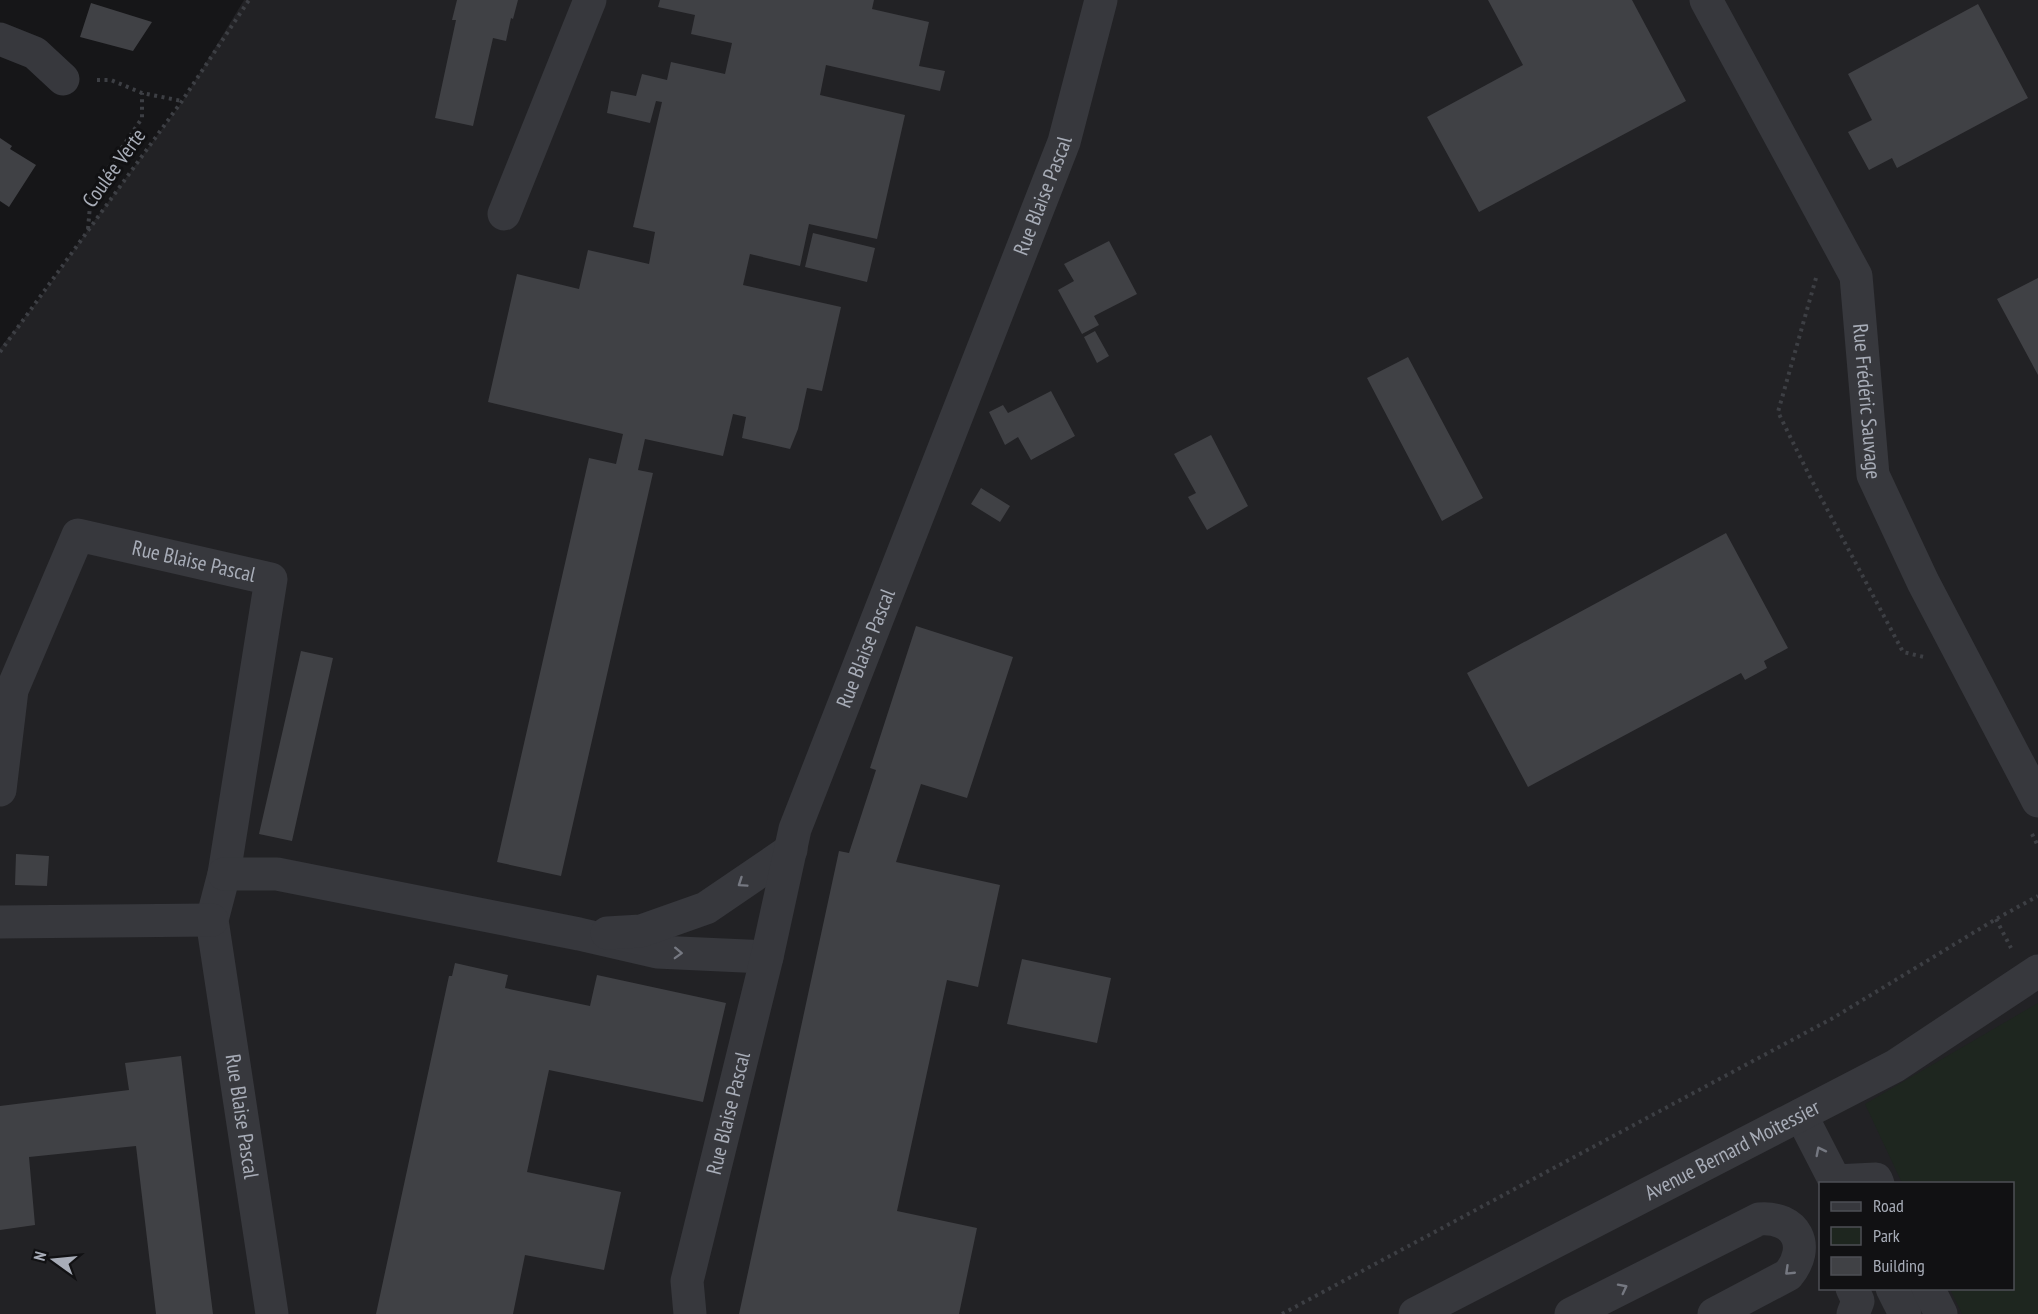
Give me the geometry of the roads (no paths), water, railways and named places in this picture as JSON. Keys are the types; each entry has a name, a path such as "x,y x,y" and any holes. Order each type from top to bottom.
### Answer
{"street":[{"path":"504,214 590,0"},
{"name":"Rue Blaise Pascal","path":"690,1314 687,1281 767,957 795,829 1064,142 1101,0"},
{"name":"Rue Frédéric Sauvage","path":"1706,0 1856,276 1873,476 1923,582 2038,801"},
{"path":"0,39 35,53 63,79"},
{"name":"Rue Blaise Pascal","path":"0,790 12,690 78,535 271,579 224,874 212,920 272,1314"},
{"path":"579,934 641,931 706,908 791,850"},
{"path":"224,874 277,874 579,934 657,952 767,957"},
{"path":"0,922 212,920"},
{"name":"Avenue Bernard Moitessier","path":"1416,1314 1895,1066 2038,971"},
{"path":"1801,1115 1835,1182"},
{"path":"1846,1182 1876,1179 1877,1182"},
{"path":"1570,1314 1759,1219 1772,1218 1784,1222 1793,1230 1810,1231 1796,1265 1788,1275 1714,1314"},
{"path":"1853,1290 1858,1300 1853,1314"},
{"path":"1893,1290 1905,1314"},
{"path":"1929,1290 1941,1314"}]}
